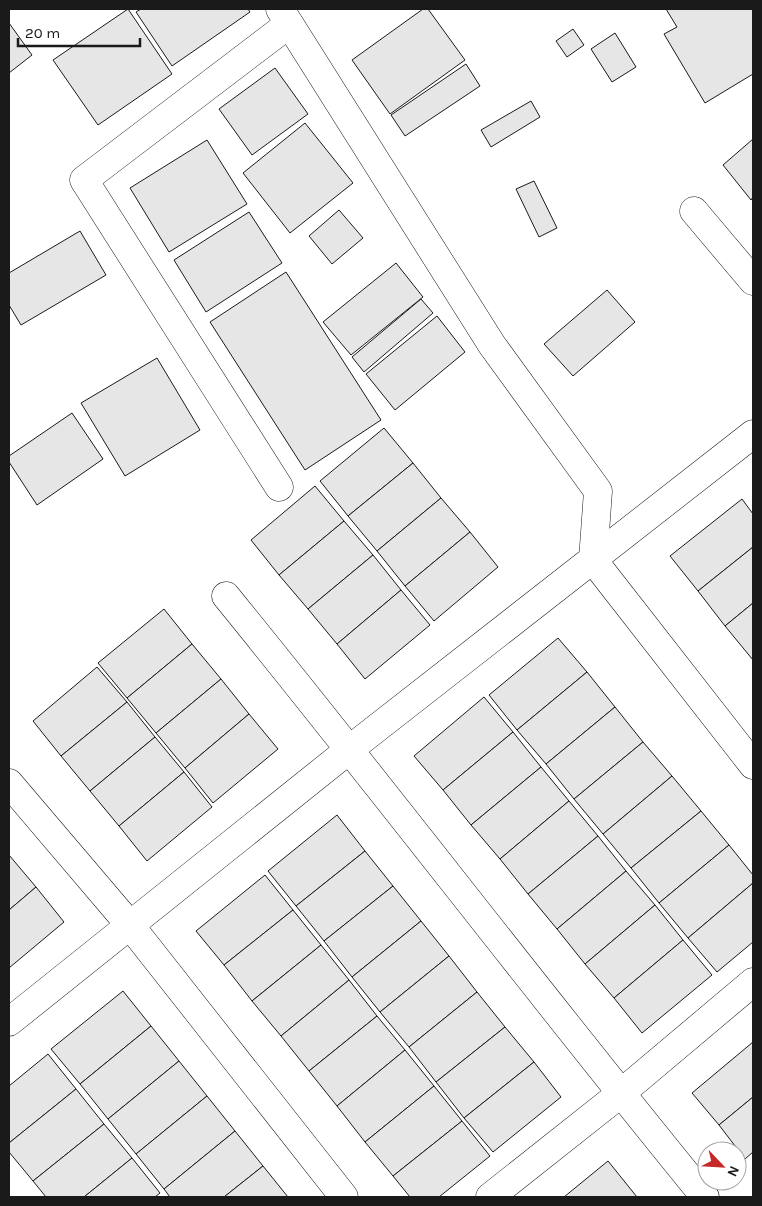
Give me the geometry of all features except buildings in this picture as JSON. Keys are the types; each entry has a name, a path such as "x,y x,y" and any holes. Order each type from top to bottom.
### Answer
{"street":[{"path":"279,487 84,180 284,17 492,345 598,491 593,560 753,765"},
{"path":"694,211 753,282"},
{"path":"9,1022 129,924 350,749 753,434"},
{"path":"226,596 350,749 620,1094 705,1197"},
{"path":"9,783 129,924 344,1197"},
{"path":"490,1197 620,1094 753,982"}]}
